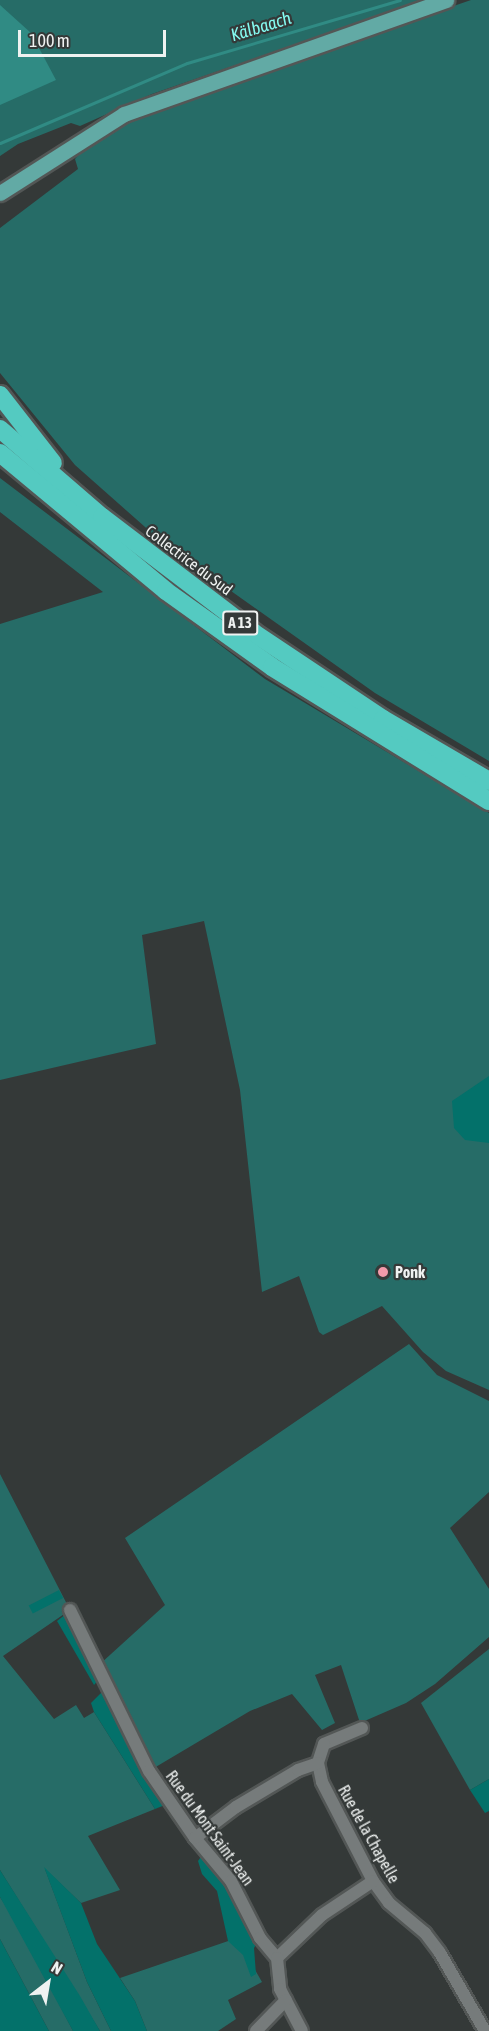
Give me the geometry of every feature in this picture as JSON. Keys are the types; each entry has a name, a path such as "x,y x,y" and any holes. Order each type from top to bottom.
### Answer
{"highway":[{"name":"A 13","path":"0,395 36,444 84,492 102,517"},
{"name":"Collectrice du Sud","path":"0,429 102,517 263,639 383,719 489,781"},
{"name":"A 13","path":"0,453 83,525 272,667 489,801"},
{"name":"A 13","path":"0,470 50,507 83,525"}],"main road":[{"path":"0,193 124,114 446,0"}],"street":[{"name":"Rue du Mont Saint-Jean","path":"69,1610 128,1733 195,1838 231,1881 260,1938 277,1958"},
{"path":"195,1838 245,1802 298,1770 318,1763 324,1744 362,1728"},
{"name":"Rue de la Chapelle","path":"318,1763 322,1782 373,1881 389,1903 425,1933 440,1953 485,2031"},
{"path":"302,2031 275,1974 277,1958 322,1915 373,1881"},
{"path":"256,2031 286,2001"}],"shaded area":[{"path":"0,0 423,0 152,94 80,126 71,123 18,144 0,156"},
{"path":"471,0 489,0 489,761 375,693 162,542 75,465 0,373 0,228 78,169 75,159 92,139 161,107"},
{"path":"0,5 31,33 56,80 0,105"},
{"path":"0,478 265,679 489,813 489,1390 446,1371 423,1352 382,1306 323,1335 319,1332 299,1276 262,1292 240,1090 204,921 142,935 156,1044 0,1080 0,624 103,592 0,512"},
{"path":"489,1076 489,1143 465,1140 454,1128 452,1101"},
{"path":"409,1344 437,1375 489,1401 489,1492 450,1528 489,1589 489,1637 435,1684 406,1703 360,1723 341,1665 315,1675 335,1723 322,1730 292,1694 250,1711 154,1768 100,1664 165,1605 125,1538"},
{"path":"0,1474 70,1610 3,1656 54,1719 76,1705 84,1718 94,1712 155,1809 88,1836 120,1890 81,1903 45,1869 87,1982 111,2031 100,2031 0,1870"},
{"path":"59,1590 63,1598 33,1613 29,1605"},
{"path":"66,1614 100,1678 94,1685 57,1621"},
{"path":"489,1649 489,1779 470,1790 421,1703"},
{"path":"106,1688 170,1803 155,1809 94,1712 91,1703"},
{"path":"489,1779 489,1811 485,1813 470,1790"},
{"path":"205,1851 260,1938 254,1948 256,1974 251,1977 243,1955 228,1941 217,1891 202,1874 198,1861"},
{"path":"44,1867 81,1903 97,1944 135,2001 147,2031 111,2031 87,1982"},
{"path":"0,1870 100,2031 73,2031 0,1897"},
{"path":"0,1897 19,1926 73,2031 49,2031 0,1939"},
{"path":"237,1938 262,1982 228,2000 236,2019 218,2031 147,2031 135,2001 120,1978"},
{"path":"0,1939 49,2031 0,2031"}],"waterway":[{"name":"Kälbaach","path":"0,143 187,63 400,0"}],"place":[{"name":"Ponk","path":"383,1272"}]}
